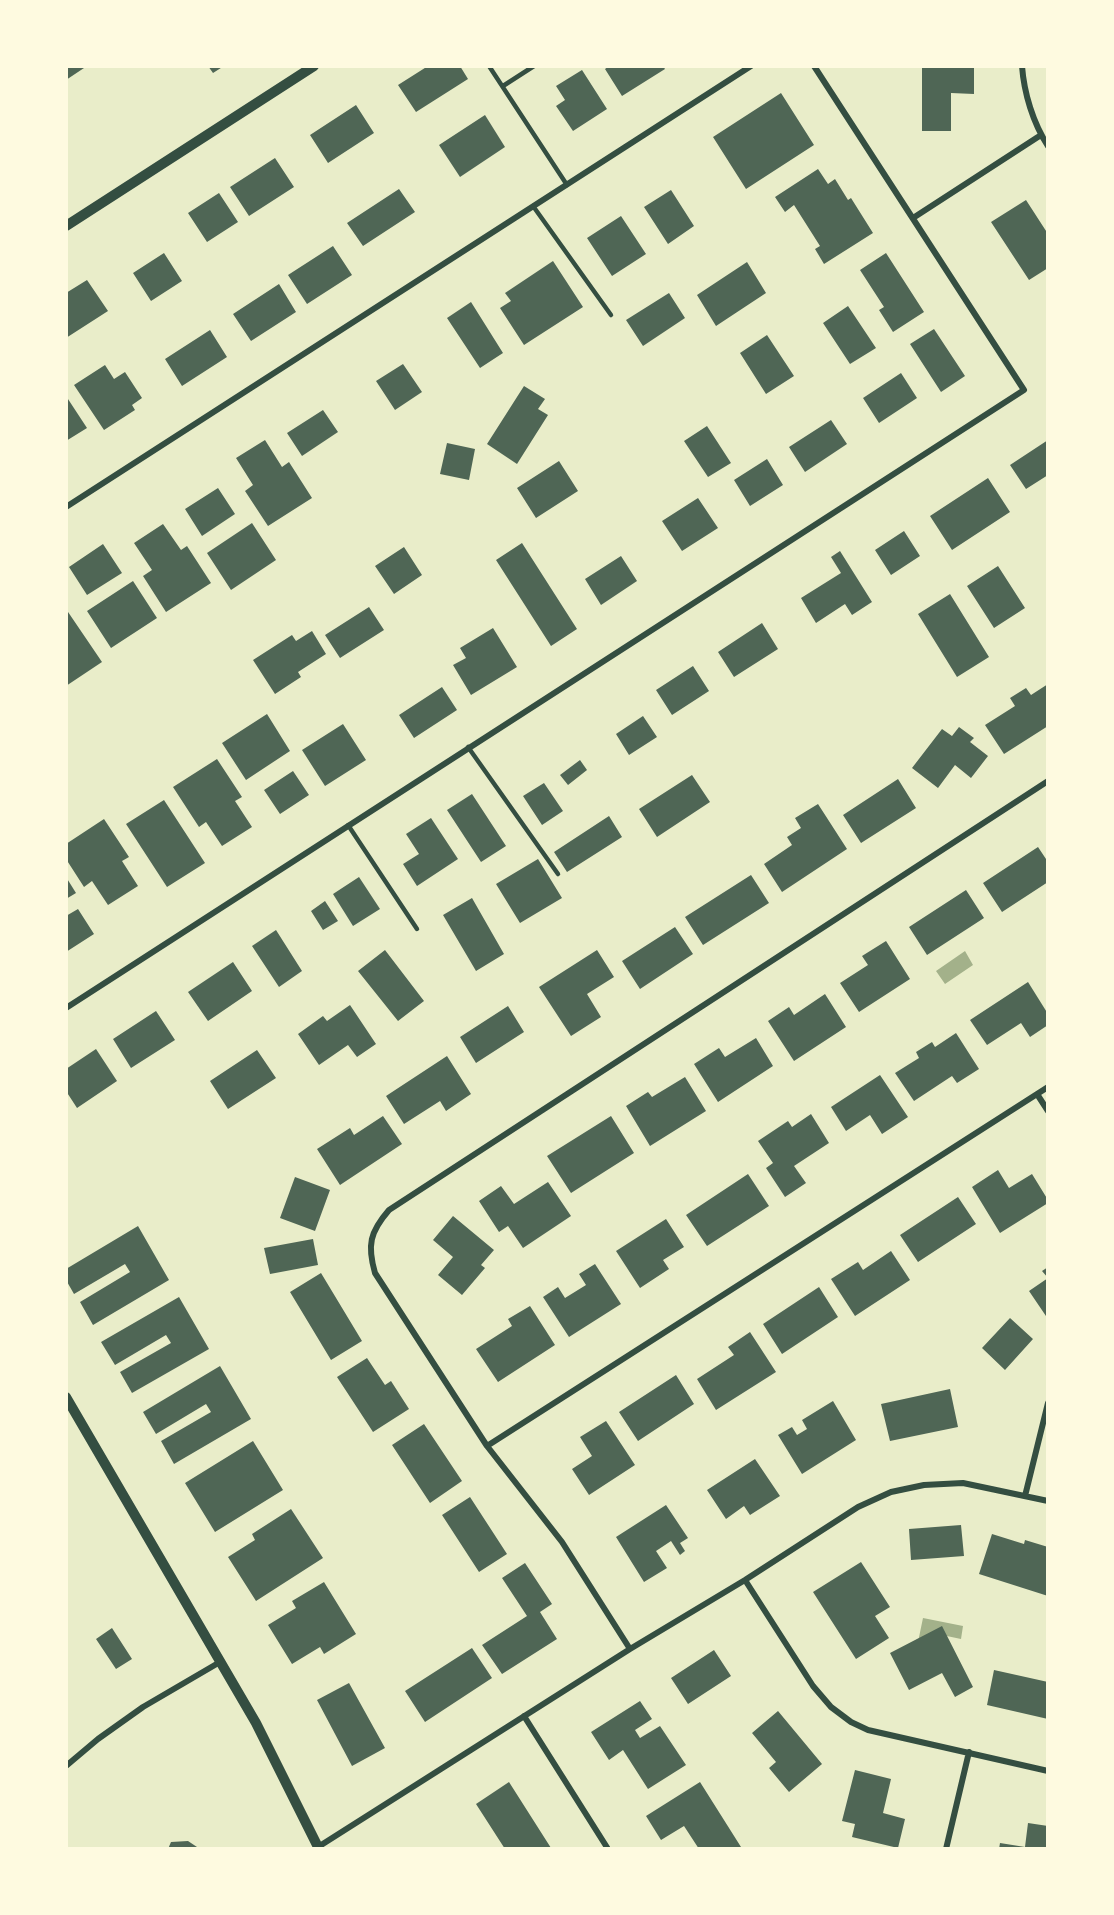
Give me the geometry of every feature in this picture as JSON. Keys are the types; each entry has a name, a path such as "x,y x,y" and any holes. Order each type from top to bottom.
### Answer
{"street":[{"path":"66,226 314,66"},
{"path":"66,507 751,66"},
{"path":"66,1008 1024,390 814,66"},
{"path":"1023,66 1024,85 1041,135 1048,146"},
{"path":"913,218 1041,135"},
{"path":"630,1649 562,1542 487,1446 375,1273 370,1254 371,1237 378,1222 388,1210 1048,781"},
{"path":"487,1446 1048,1087"},
{"path":"1037,1094 1048,1111"},
{"path":"66,1397 255,1723 318,1848 858,1507 891,1492 924,1485 963,1483 1048,1501"},
{"path":"1026,1496 1048,1403"},
{"path":"745,1580 813,1686 831,1707 851,1722 868,1730 1048,1771"},
{"path":"66,1766 98,1739 143,1707 220,1662"},
{"path":"524,1716 608,1849"},
{"path":"946,1849 969,1752"}],"lane":[{"path":"489,66 567,185"},
{"path":"503,87 534,66"},
{"path":"533,206 611,315"},
{"path":"468,747 558,873"},
{"path":"348,825 417,929"}],"shaded area":[{"path":"965,951 973,965 945,984 936,971"},
{"path":"923,1618 963,1626 961,1639 942,1635 918,1642"}],"building":[{"path":"66,66 87,66 66,80"},
{"path":"208,66 224,66 213,73"},
{"path":"428,66 460,66 468,79 416,112 398,85"},
{"path":"609,66 663,66 665,69 622,96 605,69"},
{"path":"922,66 974,66 974,94 951,93 951,131 922,131"},
{"path":"582,70 607,109 573,131 556,106 565,100 556,86"},
{"path":"781,93 814,145 746,189 713,137"},
{"path":"356,105 374,133 328,163 310,135"},
{"path":"485,115 505,147 460,177 439,145"},
{"path":"275,158 294,187 249,216 230,187"},
{"path":"818,169 828,184 835,179 848,200 851,198 873,233 824,264 815,249 820,246 794,205 785,212 775,197"},
{"path":"399,189 415,212 363,246 347,223"},
{"path":"671,190 694,226 668,244 644,207"},
{"path":"219,193 238,222 207,242 188,213"},
{"path":"1026,200 1048,234 1048,268 1029,280 991,222"},
{"path":"621,216 646,254 612,276 587,238"},
{"path":"333,246 352,275 307,304 288,275"},
{"path":"164,253 182,281 151,301 133,273"},
{"path":"886,253 924,312 893,332 879,310 884,307 860,270"},
{"path":"553,261 583,307 524,345 500,308 511,301 505,293"},
{"path":"747,262 766,293 716,326 697,295"},
{"path":"87,280 108,311 66,338 66,293"},
{"path":"279,284 296,312 251,341 233,314"},
{"path":"669,293 685,318 643,346 626,320"},
{"path":"471,302 503,353 480,368 447,318"},
{"path":"848,306 876,348 850,364 823,323"},
{"path":"934,329 965,376 941,392 910,344"},
{"path":"210,330 227,357 182,386 165,359"},
{"path":"767,335 794,376 766,394 740,353"},
{"path":"403,364 422,392 395,410 376,381"},
{"path":"105,365 114,379 125,372 142,398 132,405 135,410 104,430 74,385"},
{"path":"901,373 917,398 879,423 863,398"},
{"path":"524,386 545,399 538,409 548,415 517,464 487,444"},
{"path":"66,396 87,428 66,441"},
{"path":"323,410 338,432 302,456 287,433"},
{"path":"831,420 847,444 805,472 789,447"},
{"path":"707,426 731,463 708,477 684,441"},
{"path":"265,440 282,467 289,462 312,498 268,526 245,491 253,485 236,458"},
{"path":"1048,440 1048,475 1026,489 1010,465"},
{"path":"447,443 475,449 469,480 440,474"},
{"path":"767,459 783,485 750,506 734,480"},
{"path":"559,461 578,491 536,518 517,488"},
{"path":"988,478 1010,512 952,550 930,516"},
{"path":"218,488 235,514 202,536 185,509"},
{"path":"698,498 718,528 682,551 662,521"},
{"path":"252,523 276,560 231,590 207,553"},
{"path":"163,524 181,550 187,546 211,583 166,612 143,576 152,570 134,543"},
{"path":"904,531 920,556 891,575 875,550"},
{"path":"522,543 577,629 551,646 496,560"},
{"path":"103,544 122,573 87,595 69,567"},
{"path":"404,547 422,575 394,594 375,566"},
{"path":"840,551 872,602 852,615 845,604 816,623 801,598 841,573 831,557"},
{"path":"621,556 637,581 601,605 585,579"},
{"path":"998,566 1025,608 994,628 967,586"},
{"path":"133,581 157,618 111,648 87,611"},
{"path":"950,594 989,657 957,677 918,614"},
{"path":"369,607 384,630 340,658 325,635"},
{"path":"66,609 102,662 66,686"},
{"path":"762,623 778,649 734,677 718,652"},
{"path":"493,628 517,667 471,695 453,665 466,658 460,648"},
{"path":"312,631 326,654 298,672 301,677 275,694 253,660 292,635 296,641"},
{"path":"693,666 709,691 672,715 656,690"},
{"path":"1048,684 1048,726 1004,754 985,725 1015,706 1010,698 1026,688 1031,695"},
{"path":"442,687 457,710 414,738 399,715"},
{"path":"267,714 290,751 246,780 222,743"},
{"path":"643,716 657,737 629,755 616,734"},
{"path":"343,724 366,760 325,786 302,750"},
{"path":"959,727 974,738 970,742 988,756 971,778 955,765 938,788 912,768 942,729 952,736"},
{"path":"217,759 242,797 235,801 252,827 222,846 206,822 199,827 173,787"},
{"path":"580,760 587,770 568,785 560,775"},
{"path":"293,771 309,795 280,814 264,790"},
{"path":"692,775 710,802 657,837 639,809"},
{"path":"898,779 916,808 861,843 843,815"},
{"path":"544,783 563,811 542,825 523,796"},
{"path":"472,794 506,846 481,862 447,810"},
{"path":"164,800 205,863 167,887 126,824"},
{"path":"818,804 847,849 782,892 764,864 792,845 787,837 801,828 795,818"},
{"path":"609,816 622,837 567,872 554,852"},
{"path":"431,818 458,859 417,886 403,864 419,854 406,834"},
{"path":"104,819 129,857 122,861 138,886 108,905 92,881 84,887 66,859 66,844"},
{"path":"1038,847 1048,862 1048,882 1002,912 983,883"},
{"path":"538,859 562,898 520,923 496,884"},
{"path":"751,875 769,903 703,945 685,917"},
{"path":"66,877 76,893 66,899"},
{"path":"359,877 380,909 353,926 333,894"},
{"path":"966,890 984,918 927,955 909,927"},
{"path":"472,898 504,954 476,971 443,915"},
{"path":"325,901 338,921 323,930 311,911"},
{"path":"78,909 94,934 66,952 66,916"},
{"path":"675,927 693,954 640,989 622,961"},
{"path":"276,930 302,971 279,987 252,946"},
{"path":"886,941 910,979 859,1012 840,983 868,965 862,956"},
{"path":"385,950 424,1001 398,1021 358,971"},
{"path":"597,950 614,977 587,994 601,1017 571,1036 539,987"},
{"path":"233,962 252,991 208,1021 188,992"},
{"path":"1028,982 1048,1014 1048,1025 1030,1037 1021,1023 987,1045 970,1020"},
{"path":"825,994 846,1027 794,1061 768,1021 789,1007 794,1015"},
{"path":"350,1005 376,1044 357,1057 348,1045 319,1065 298,1034 323,1016 327,1021"},
{"path":"508,1006 524,1032 476,1063 460,1037"},
{"path":"156,1011 175,1040 131,1068 113,1039"},
{"path":"956,1033 979,1069 957,1083 952,1076 914,1101 895,1073 919,1058 916,1052 932,1042 935,1047"},
{"path":"756,1038 773,1066 718,1102 694,1064 719,1048 725,1057"},
{"path":"96,1049 117,1081 77,1108 66,1091 66,1069"},
{"path":"257,1050 276,1078 228,1109 210,1081"},
{"path":"447,1056 471,1094 446,1111 440,1101 404,1124 386,1096"},
{"path":"880,1075 908,1117 882,1134 870,1115 846,1131 831,1107"},
{"path":"685,1077 706,1111 650,1146 626,1106 648,1092 652,1097"},
{"path":"811,1114 829,1143 794,1166 806,1183 785,1197 766,1168 773,1163 758,1141 788,1121 792,1127"},
{"path":"383,1116 402,1144 340,1185 317,1149 350,1128 354,1135"},
{"path":"611,1116 634,1153 571,1193 547,1156"},
{"path":"998,1170 1009,1188 1032,1174 1048,1200 1048,1203 1000,1233 972,1187"},
{"path":"748,1174 769,1206 707,1246 686,1215"},
{"path":"295,1177 330,1190 315,1231 280,1218"},
{"path":"548,1182 571,1216 523,1248 508,1226 499,1232 479,1201 501,1186 514,1204"},
{"path":"958,1197 976,1224 918,1262 900,1235"},
{"path":"453,1216 494,1250 481,1265 485,1268 462,1295 438,1275 453,1257 433,1240"},
{"path":"666,1219 684,1247 663,1260 669,1269 640,1288 616,1251"},
{"path":"138,1226 169,1280 93,1325 80,1302 130,1272 125,1264 74,1294 66,1280 66,1269"},
{"path":"313,1239 318,1265 270,1274 264,1248"},
{"path":"891,1251 910,1280 855,1316 831,1279 858,1262 863,1270"},
{"path":"595,1264 621,1304 569,1337 543,1297 558,1287 565,1298 586,1285 579,1274"},
{"path":"1048,1267 1048,1278 1042,1271"},
{"path":"321,1273 362,1341 331,1360 290,1292"},
{"path":"1048,1278 1048,1319 1029,1291"},
{"path":"819,1287 838,1317 782,1354 763,1324"},
{"path":"179,1297 209,1349 132,1393 120,1372 171,1343 166,1335 115,1365 101,1342"},
{"path":"530,1306 555,1345 498,1382 476,1349 512,1326 508,1319"},
{"path":"1010,1318 1033,1339 1005,1370 982,1348"},
{"path":"750,1332 776,1372 716,1410 697,1379 734,1355 728,1347"},
{"path":"367,1358 385,1385 391,1381 409,1409 373,1432 337,1377"},
{"path":"220,1366 251,1419 174,1464 161,1441 211,1412 206,1404 156,1434 143,1412"},
{"path":"676,1375 694,1404 638,1441 619,1412"},
{"path":"950,1389 958,1427 890,1441 881,1404"},
{"path":"833,1401 856,1440 802,1474 778,1435 792,1427 797,1435 807,1429 802,1420"},
{"path":"606,1421 635,1465 589,1495 572,1469 592,1456 580,1437"},
{"path":"424,1424 462,1481 430,1503 392,1445"},
{"path":"253,1441 283,1490 215,1532 185,1483"},
{"path":"755,1459 780,1496 750,1515 744,1506 726,1519 707,1490"},
{"path":"470,1497 507,1554 479,1572 442,1515"},
{"path":"666,1505 688,1538 680,1543 685,1551 680,1555 671,1541 656,1551 667,1568 644,1582 616,1537"},
{"path":"291,1509 323,1558 256,1601 228,1557 255,1540 252,1534"},
{"path":"961,1525 964,1556 911,1560 909,1529"},
{"path":"992,1534 1024,1544 1025,1540 1048,1547 1048,1596 979,1574"},
{"path":"861,1562 890,1607 875,1616 889,1638 856,1659 813,1592"},
{"path":"525,1563 552,1604 540,1612 557,1639 502,1674 482,1645 527,1616 502,1578"},
{"path":"324,1582 356,1634 324,1654 320,1647 292,1664 268,1625 296,1608 292,1601"},
{"path":"942,1626 973,1687 955,1697 942,1673 909,1690 890,1653"},
{"path":"112,1628 132,1659 116,1669 96,1639"},
{"path":"472,1648 492,1678 425,1722 405,1691"},
{"path":"714,1650 731,1676 688,1704 671,1678"},
{"path":"994,1670 1048,1682 1048,1719 987,1705"},
{"path":"349,1683 385,1748 352,1766 317,1700"},
{"path":"640,1701 652,1719 635,1730 640,1738 660,1726 686,1765 648,1789 623,1750 609,1760 591,1732"},
{"path":"778,1711 822,1764 789,1792 769,1768 776,1762 752,1733"},
{"path":"855,1770 891,1779 883,1813 905,1819 898,1848 852,1837 855,1824 842,1821"},
{"path":"509,1782 550,1849 505,1849 476,1804"},
{"path":"700,1782 741,1847 738,1849 699,1849 684,1826 661,1840 646,1816"},
{"path":"1028,1823 1048,1826 1048,1849 999,1849 1000,1843 1025,1847"},
{"path":"188,1841 200,1849 168,1849 171,1842"}]}
